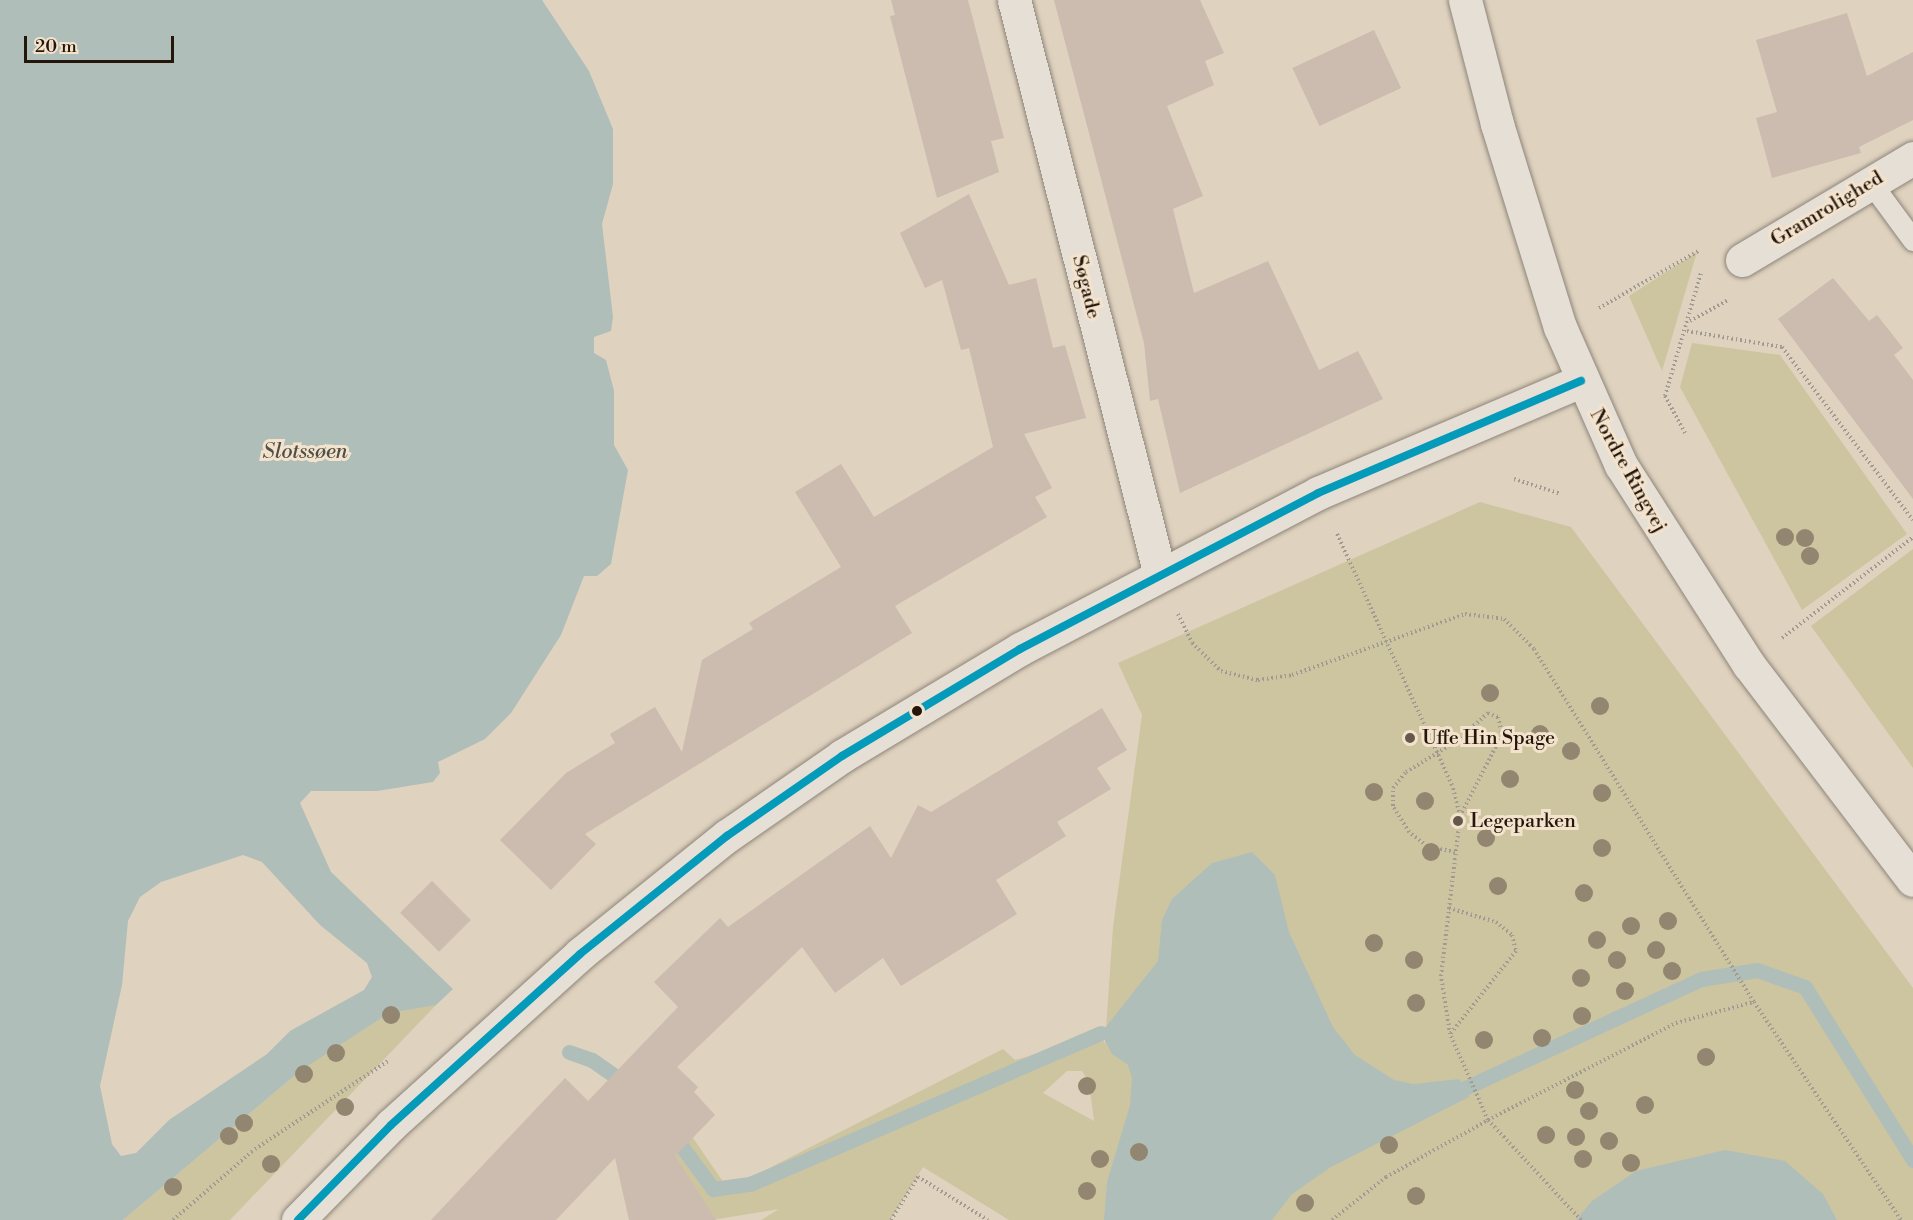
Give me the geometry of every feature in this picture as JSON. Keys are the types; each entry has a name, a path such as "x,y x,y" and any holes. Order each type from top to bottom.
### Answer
{"main road":[{"name":"Søgade","path":"1014,0 1160,575"},
{"name":"Nordre Ringvej","path":"1466,0 1497,124 1561,330 1581,381 1623,470 1749,664 1913,880"},
{"name":"Gramrolighed","path":"1742,260 1913,158"},
{"path":"298,1220 391,1125 571,962 727,836 941,696 1160,575 1317,494 1581,381"}],"lane":[{"path":"1871,183 1913,240"}],"path":[{"path":"1561,330 1708,245 1705,256"},
{"path":"1685,433 1665,396 1687,331 1703,267"},
{"path":"1687,331 1782,347 1913,520"},
{"path":"1514,479 1561,494"},
{"path":"1749,664 1913,537"},
{"path":"1352,565 1441,752 1460,816"},
{"path":"1160,575 1192,643 1221,671 1258,680 1292,675 1465,614 1504,620 1534,649 1725,950 1754,1002 1901,1220"},
{"path":"1455,852 1427,846 1409,832 1393,806 1393,788 1406,772 1441,752 1488,713 1497,717 1502,735 1460,816 1441,976 1450,1034 1488,1120 1544,1184 1581,1220"},
{"path":"1449,908 1496,922 1512,935 1516,951 1450,1034"},
{"path":"1332,1220 1386,1177 1488,1120 1676,1023 1754,1002"},
{"path":"173,1220 255,1149 388,1061"},
{"path":"891,1220 918,1177 988,1220"}],"shaded area":[{"path":"1697,252 1662,371 1629,296"},
{"path":"1692,343 1780,355 1907,534 1802,610 1680,387"},
{"name":"Legeparken","path":"1480,502 1571,527 1913,988 1913,1220 1009,1220 923,1167 890,1220 761,1220 779,1209 712,1220 668,1146 682,1122 728,1189 1003,1049 1015,1060 1101,1035 1105,1044 1113,927 1142,715 1118,663","holes":["1067,1071 1082,1071 1089,1082 1094,1121 1043,1093"]},
{"path":"1913,549 1913,768 1811,626"},
{"path":"412,1005 436,1005 230,1220 123,1220 300,1071 363,1026"}],"water":[{"name":"Slotssøen","path":"0,0 542,0 589,71 613,129 613,184 602,224 613,317 611,331 594,337 594,353 606,360 614,391 614,445 628,470 611,564 597,576 584,576 561,635 511,713 485,739 438,762 440,773 433,782 377,791 311,791 300,803 331,872 453,989 436,1005 389,1013 300,1071 123,1220 0,1220","holes":["243,855 262,862 320,925 367,963 372,977 364,990 290,1031 267,1054 169,1120 136,1153 121,1156 112,1144 100,1086 122,985 128,921 140,897 161,882"]},
{"path":"1252,852 1275,875 1289,932 1333,1027 1355,1055 1394,1080 1413,1084 1460,1079 1469,1097 1331,1167 1292,1194 1272,1220 1104,1220 1107,1182 1130,1105 1132,1078 1128,1065 1112,1054 1101,1033 1158,961 1162,920 1172,899 1212,863"},
{"path":"1725,1150 1785,1161 1823,1194 1837,1220 1576,1220 1592,1201 1636,1171"}],"building":[{"path":"891,0 968,0 1004,138 991,141 999,172 937,198 890,16 895,15"},
{"path":"1054,0 1200,0 1224,53 1205,61 1214,85 1167,106 1203,196 1173,209 1194,293 1268,261 1319,370 1358,351 1383,399 1180,493 1158,399 1150,401 1144,343"},
{"path":"1847,13 1867,76 1913,52 1913,120 1859,147 1861,153 1772,178 1756,118 1777,112 1756,40"},
{"path":"1374,30 1401,88 1319,126 1292,68"},
{"path":"969,194 1009,285 1036,278 1053,348 1065,345 1086,418 1024,434 1052,488 1035,497 1047,517 895,606 912,633 585,834 596,844 551,890 500,840 566,773 615,743 610,734 655,707 682,752 702,660 753,629 749,623 841,567 795,492 841,464 874,517 993,447 969,348 961,350 942,280 925,288 900,233"},
{"path":"1833,278 1869,321 1877,315 1903,348 1894,355 1913,380 1913,499 1778,319"},
{"path":"1102,708 1127,750 1097,768 1111,789 1057,822 1066,836 996,880 1017,914 901,986 883,958 835,993 802,947 677,1067 698,1087 694,1092 715,1115 675,1156 716,1220 629,1220 615,1158 556,1220 431,1220 565,1078 588,1101 678,1007 654,982 720,918 728,927 870,826 891,858 918,805 931,812"},
{"path":"432,881 471,920 439,952 400,913"}],"waterway":[{"path":"1465,1088 1701,979 1757,970 1805,987 1913,1160"},
{"path":"671,1132 713,1189 750,1184 1101,1033"},
{"path":"569,1052 592,1060 629,1086"}],"transit line":[{"path":"298,1220 391,1125 580,954 727,836 842,756 1020,649 1318,493 1581,381"}],"place":[{"name":"Uffe Hin Spage","path":"1410,738"},
{"name":"Legeparken","path":"1458,821"}]}
